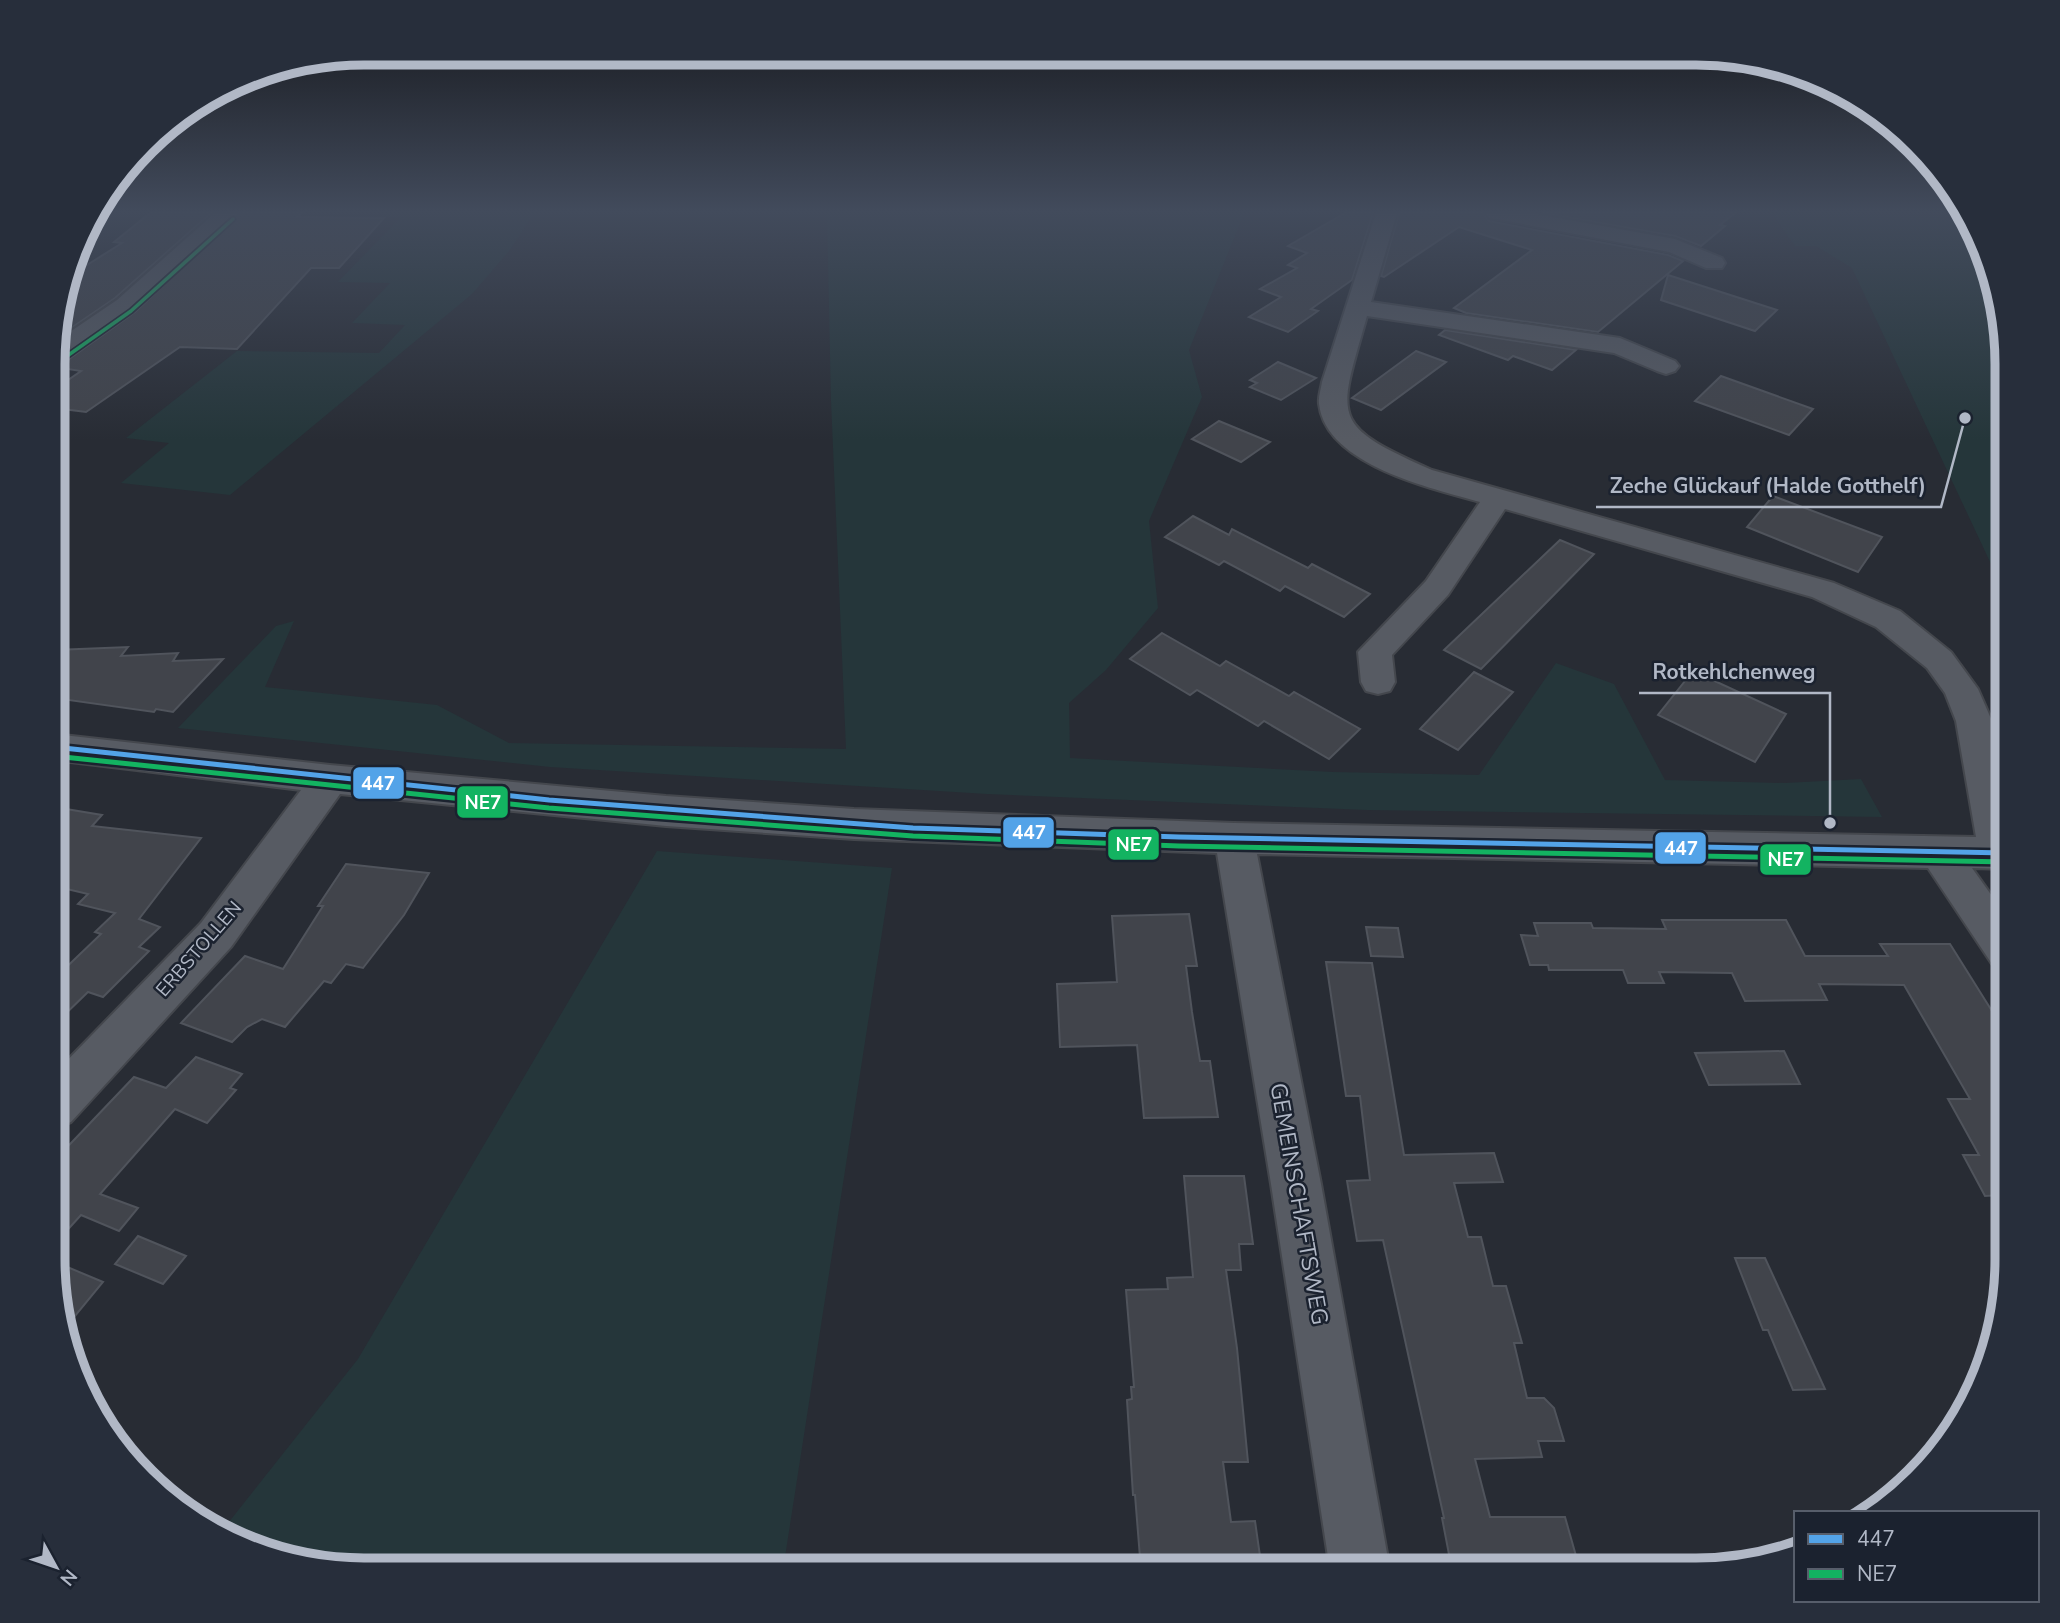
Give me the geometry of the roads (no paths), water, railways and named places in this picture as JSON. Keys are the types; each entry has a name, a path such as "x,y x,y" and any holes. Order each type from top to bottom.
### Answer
{"street":[{"path":"65,347 144,289"},
{"path":"1363,289 1335,382 1332,404 1342,429 1363,449 1422,476 1823,590 1888,619 1939,660 1961,689 1974,721 1995,817"},
{"path":"1357,307 1620,346 1666,366"},
{"path":"1378,682 1375,652 1437,588 1497,498"},
{"path":"65,748 330,779 666,811 854,824 1234,838 1995,853"},
{"name":"ERBSTOLLEN","path":"65,1094 216,935 330,779"},
{"name":"GEMEINSCHAFTSWEG","path":"1234,838 1296,1184 1358,1558"},
{"path":"1940,854 1995,934"}],"place":[{"name":"Zeche Glückauf (Halde Gotthelf)","path":"1965,418"},
{"name":"Rotkehlchenweg","path":"1830,823"}]}
